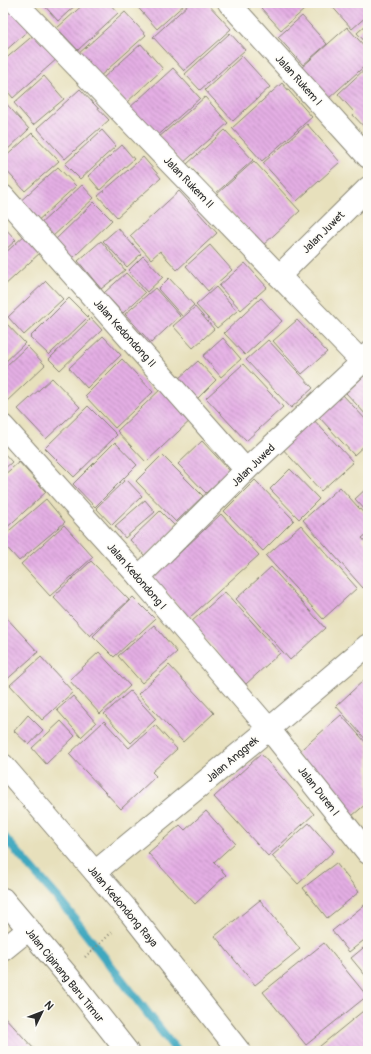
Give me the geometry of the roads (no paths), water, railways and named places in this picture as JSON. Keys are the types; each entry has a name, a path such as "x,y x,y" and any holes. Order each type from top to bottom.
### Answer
{"street":[{"name":"Jalan Rukem II","path":"16,3 279,276 365,358"},
{"name":"Jalan Rukem I","path":"229,3 368,157"},
{"name":"Jalan Juwet","path":"279,276 368,188"},
{"name":"Jalan Kedondong II","path":"3,196 246,470"},
{"name":"Jalan Juwed","path":"139,577 246,470 365,358"},
{"name":"Jalan Kedondong I","path":"3,426 139,577 269,729"},
{"name":"Jalan Anggrek","path":"95,872 269,729 368,645"},
{"name":"Jalan Duren I","path":"269,729 364,838"},
{"name":"Jalan Kedondong Raya","path":"3,765 131,914 239,1051"},
{"name":"Jalan Cipinang Baru Timur","path":"3,899 68,976 127,1051"},
{"path":"3,950 29,929"}],"waterway":[{"path":"3,836 62,903 177,1051"}]}
